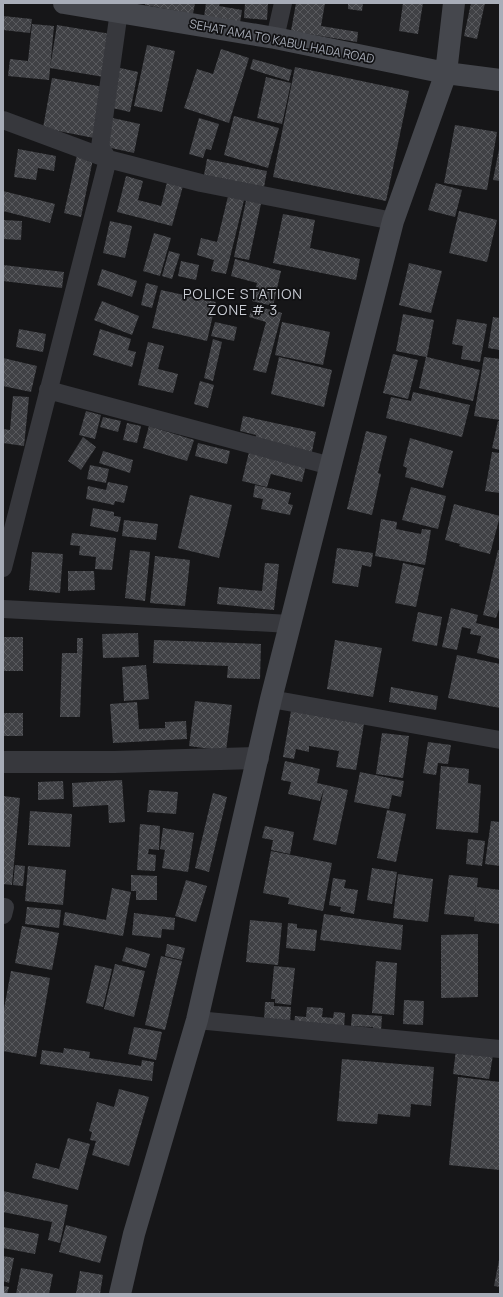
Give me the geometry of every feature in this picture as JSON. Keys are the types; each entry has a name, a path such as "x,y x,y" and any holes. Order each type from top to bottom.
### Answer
{"main road":[{"name":"SEHAT AMA TO KABUL HADA ROAD","path":"64,3 276,38 446,74 500,80"},
{"path":"120,1294 134,1234 197,1020 271,699 393,221 446,74 454,3"}],"street":[{"path":"276,38 282,3"},
{"path":"3,568 108,159 100,147 119,11"},
{"path":"3,120 108,159 201,183 393,221"},
{"path":"48,390 331,466"},
{"path":"3,608 291,624"},
{"path":"271,699 500,739"},
{"path":"3,762 121,762 258,758"},
{"path":"3,907 6,907 3,915"},
{"path":"197,1020 500,1049"}],"building":[{"path":"145,3 195,3 193,14 145,5"},
{"path":"206,3 220,3 219,6 242,10 240,23 204,17"},
{"path":"245,3 268,3 267,20 244,18"},
{"path":"296,3 325,3 321,26 358,32 357,42 291,31"},
{"path":"348,3 363,3 362,11 348,9"},
{"path":"403,3 423,3 418,34 399,31"},
{"path":"471,3 485,3 477,39 464,36"},
{"path":"3,16 32,19 30,33 3,30"},
{"path":"32,24 54,26 49,80 8,76 10,59 28,61"},
{"path":"57,25 111,34 104,77 50,68"},
{"path":"147,45 175,51 162,112 134,106"},
{"path":"221,49 249,58 229,123 184,108 197,69 213,74"},
{"path":"253,59 292,70 289,81 250,69"},
{"path":"116,67 138,72 130,112 108,107"},
{"path":"295,67 409,91 386,201 273,177"},
{"path":"266,77 291,83 282,124 257,118"},
{"path":"52,78 104,87 94,138 43,128"},
{"path":"234,116 279,128 268,168 224,155"},
{"path":"108,117 140,124 134,153 102,146"},
{"path":"199,118 219,124 211,150 206,149 203,158 189,154"},
{"path":"455,125 497,132 487,190 444,183"},
{"path":"18,149 56,156 54,171 38,168 36,180 14,177"},
{"path":"500,149 500,181 493,180"},
{"path":"77,155 93,159 81,217 64,213"},
{"path":"207,159 267,171 264,187 204,175"},
{"path":"126,176 143,181 138,200 161,206 167,182 183,186 172,226 117,212"},
{"path":"436,183 462,190 455,217 428,210"},
{"path":"3,191 55,204 50,223 3,211"},
{"path":"229,192 245,196 226,274 211,271 214,260 197,255 201,238 217,242"},
{"path":"247,196 262,199 249,260 234,257"},
{"path":"459,211 497,220 487,262 449,253"},
{"path":"283,214 315,220 310,248 360,259 356,280 273,263"},
{"path":"3,220 22,221 21,240 3,239"},
{"path":"110,221 132,226 125,258 103,253"},
{"path":"154,233 171,238 160,276 143,271"},
{"path":"169,251 180,254 172,279 162,276"},
{"path":"235,259 281,271 273,306 252,301 257,283 231,276"},
{"path":"181,261 199,265 196,280 178,276"},
{"path":"409,263 442,271 431,313 399,305"},
{"path":"3,265 64,272 62,288 3,281"},
{"path":"102,269 137,281 132,297 97,285"},
{"path":"146,283 158,286 152,308 141,305"},
{"path":"161,290 216,302 207,341 152,328"},
{"path":"102,301 139,316 132,335 94,320"},
{"path":"253,305 282,313 266,373 253,370 266,322 249,317"},
{"path":"403,314 434,320 427,357 480,370 473,401 419,388 426,357 396,351"},
{"path":"493,317 500,318 500,350 488,348"},
{"path":"457,319 487,324 480,362 461,359 463,346 452,344"},
{"path":"215,322 237,327 234,341 211,336"},
{"path":"282,322 330,332 323,365 275,355"},
{"path":"19,329 46,334 43,352 16,347"},
{"path":"100,329 131,339 128,350 136,352 132,367 93,355"},
{"path":"213,339 222,342 213,381 204,378"},
{"path":"148,342 164,346 158,369 178,374 173,393 138,385"},
{"path":"393,354 418,360 408,399 383,393"},
{"path":"279,357 332,370 324,407 271,394"},
{"path":"484,357 500,359 500,420 474,416"},
{"path":"3,358 37,366 31,392 3,386"},
{"path":"200,381 214,385 208,408 194,404"},
{"path":"413,392 470,405 462,437 386,418 391,397 411,401"},
{"path":"13,396 29,397 24,446 3,443 3,429 10,430"},
{"path":"86,411 101,415 95,439 79,435"},
{"path":"243,416 316,432 311,456 254,444 256,435 240,431"},
{"path":"103,417 121,421 118,432 100,427"},
{"path":"498,421 500,422 500,450 492,448"},
{"path":"127,423 141,426 137,443 123,440"},
{"path":"149,426 194,440 187,461 143,448"},
{"path":"366,431 387,436 378,473 381,474 372,515 347,509"},
{"path":"83,437 96,447 81,470 68,461"},
{"path":"410,438 453,451 443,488 405,477 407,468 403,466"},
{"path":"198,443 230,451 227,464 195,456"},
{"path":"103,451 133,460 130,473 99,463"},
{"path":"249,452 306,465 302,482 271,474 267,487 242,481"},
{"path":"492,452 500,453 500,493 485,491"},
{"path":"90,465 109,469 106,483 87,479"},
{"path":"108,482 128,486 124,503 115,501 114,505 86,499 88,486 106,490"},
{"path":"255,485 291,493 288,504 293,505 290,515 261,509 263,499 253,497"},
{"path":"411,487 446,496 438,529 402,520"},
{"path":"190,495 232,505 219,558 178,548"},
{"path":"454,504 500,516 490,554 459,546 460,544 445,540"},
{"path":"93,508 114,512 114,516 121,517 118,532 90,526"},
{"path":"381,519 397,522 396,529 421,534 422,529 431,530 425,565 375,556"},
{"path":"124,520 158,524 156,540 122,536"},
{"path":"72,533 116,538 112,570 95,569 96,557 79,555 80,546 70,545"},
{"path":"337,548 373,553 371,567 362,565 358,587 332,583"},
{"path":"130,550 150,552 145,601 125,598"},
{"path":"498,550 500,550 500,606 496,618 483,615"},
{"path":"32,552 63,554 60,593 29,590"},
{"path":"155,556 190,560 185,606 150,603"},
{"path":"265,563 279,564 274,610 217,604 219,587 262,591"},
{"path":"403,563 424,568 416,607 395,603"},
{"path":"68,571 94,571 95,590 68,591"},
{"path":"451,608 478,615 476,623 500,629 500,659 477,653 481,636 470,634 471,629 462,627 457,650 442,647"},
{"path":"418,612 442,617 437,646 412,641"},
{"path":"138,633 139,657 103,658 102,634"},
{"path":"3,637 23,637 23,671 3,671"},
{"path":"77,638 83,638 80,717 60,717 62,653 77,653"},
{"path":"154,640 261,644 260,679 227,678 228,666 153,663"},
{"path":"335,640 382,648 373,697 327,689"},
{"path":"457,655 500,664 500,708 448,698"},
{"path":"146,665 149,699 124,701 122,667"},
{"path":"391,687 438,696 436,710 389,702"},
{"path":"195,701 232,705 226,751 189,746"},
{"path":"137,702 139,729 165,728 165,722 186,721 187,739 113,743 110,704"},
{"path":"291,711 364,724 356,770 336,767 339,751 309,746 309,752 296,749 294,759 283,757"},
{"path":"3,713 23,713 23,736 3,736"},
{"path":"382,733 409,736 403,778 376,774"},
{"path":"428,742 451,745 448,764 438,763 436,775 423,773"},
{"path":"285,761 320,769 317,783 348,790 336,845 313,840 324,789 320,801 288,794 291,782 281,780"},
{"path":"441,766 469,769 468,783 481,785 478,833 436,829"},
{"path":"360,772 404,781 401,797 392,795 389,809 354,802"},
{"path":"122,780 125,822 109,823 108,805 73,807 72,783"},
{"path":"63,781 64,799 38,800 38,782"},
{"path":"149,790 178,792 176,814 147,812"},
{"path":"213,793 227,797 209,872 195,868"},
{"path":"3,796 20,798 12,885 3,884"},
{"path":"387,810 406,814 396,862 377,858"},
{"path":"30,811 72,814 70,847 28,845"},
{"path":"491,821 500,822 500,866 485,864"},
{"path":"140,824 160,826 159,850 149,849 148,854 156,855 155,871 137,870"},
{"path":"265,826 294,832 290,854 271,850 273,840 262,838"},
{"path":"163,828 194,833 188,872 162,868 165,850 160,849"},
{"path":"468,839 485,841 482,866 466,864"},
{"path":"271,851 332,863 323,911 288,904 289,898 263,893"},
{"path":"15,865 25,866 23,886 13,885"},
{"path":"28,866 66,870 63,905 25,901"},
{"path":"372,868 397,872 392,904 367,900"},
{"path":"398,874 433,879 428,922 393,918"},
{"path":"131,875 157,876 157,900 136,900 136,891 131,891"},
{"path":"449,875 478,878 477,887 500,890 499,924 474,921 476,901 474,917 444,914"},
{"path":"333,878 346,880 344,888 358,890 354,914 340,911 341,907 329,905"},
{"path":"186,880 207,886 196,922 175,916"},
{"path":"112,888 131,892 123,936 63,925 65,912 106,920"},
{"path":"27,907 61,910 59,928 25,924"},
{"path":"134,913 175,918 174,930 162,929 161,938 132,935"},
{"path":"324,914 403,925 401,950 320,940"},
{"path":"250,920 282,923 278,965 246,962"},
{"path":"288,923 297,924 297,928 317,930 315,951 286,948"},
{"path":"22,926 59,933 52,970 15,963"},
{"path":"478,934 478,997 441,998 441,935"},
{"path":"167,944 185,948 182,960 165,956"},
{"path":"126,947 150,954 146,968 122,961"},
{"path":"161,956 182,961 165,1030 145,1025"},
{"path":"376,961 397,963 394,1015 372,1013"},
{"path":"115,964 145,971 134,1017 104,1009"},
{"path":"95,965 112,969 103,1007 86,1003"},
{"path":"274,966 295,968 291,1005 275,1003 275,999 271,999"},
{"path":"11,971 50,978 36,1057 3,1051 3,1014"},
{"path":"404,1000 424,1001 423,1025 403,1024"},
{"path":"265,1002 274,1002 274,1006 291,1007 290,1024 264,1023"},
{"path":"307,1007 323,1008 322,1017 333,1018 334,1012 345,1013 344,1028 294,1025 295,1016 306,1017"},
{"path":"352,1014 382,1016 381,1031 373,1031 373,1027 351,1026"},
{"path":"134,1027 162,1032 156,1060 128,1054"},
{"path":"64,1048 90,1052 89,1058 141,1066 142,1060 154,1062 152,1081 40,1064 42,1050 63,1053"},
{"path":"456,1050 493,1055 489,1079 453,1074"},
{"path":"342,1059 434,1067 431,1106 411,1104 410,1117 378,1114 377,1124 337,1121"},
{"path":"458,1077 500,1082 500,1170 449,1165"},
{"path":"119,1089 149,1097 129,1166 92,1155 96,1141 90,1140 92,1132 89,1131 97,1102 114,1107"},
{"path":"68,1138 90,1144 78,1190 32,1178 36,1163 59,1169"},
{"path":"3,1191 68,1205 60,1243 48,1240 52,1222 3,1212"},
{"path":"66,1225 107,1236 100,1263 59,1252"},
{"path":"3,1227 39,1234 35,1254 3,1248"},
{"path":"3,1256 14,1258 9,1283 3,1281"},
{"path":"500,1260 500,1287 494,1286"},
{"path":"21,1268 53,1274 49,1294 16,1294"},
{"path":"80,1271 103,1275 100,1294 76,1294"},
{"path":"3,1286 9,1287 7,1294 3,1294"}],"district":[{"name":"POLICE STATION ZONE # 3","path":"243,302"}]}
